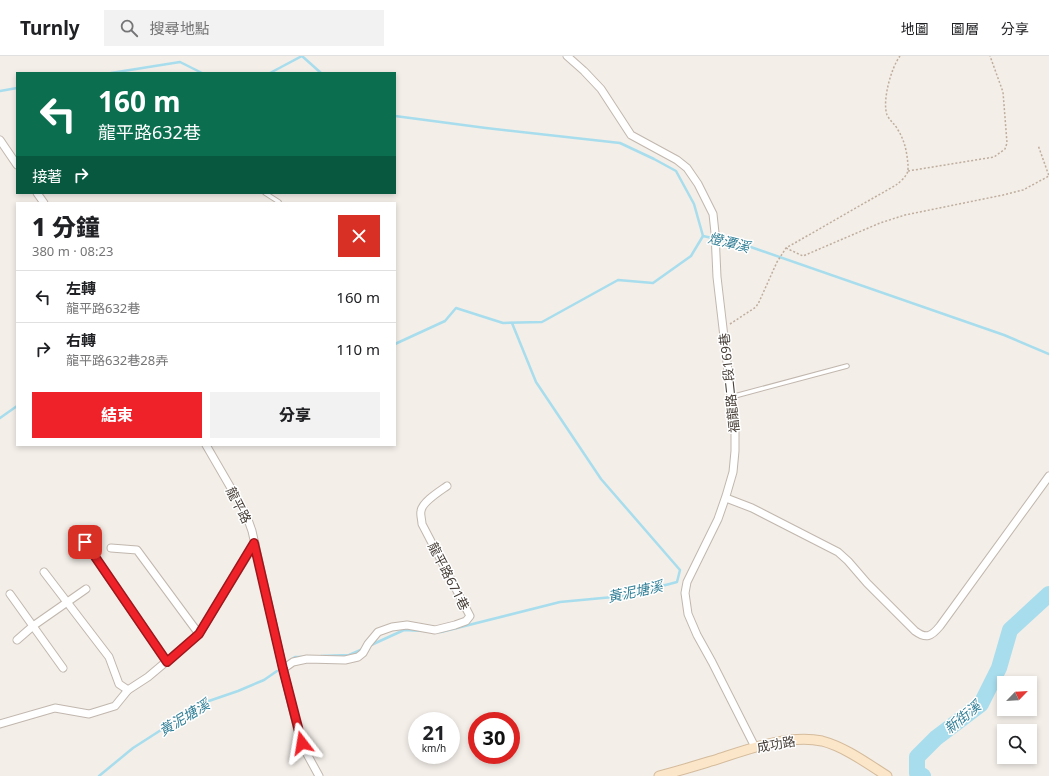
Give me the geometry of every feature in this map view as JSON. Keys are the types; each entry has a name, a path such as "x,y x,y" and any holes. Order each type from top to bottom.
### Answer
{"street":[{"name":"福龍路二段169巷","path":"567,56 601,89 631,135 677,160 687,168 698,184 713,214 717,277 724,328 735,451 733,472 726,498 718,519 687,582 685,593 688,614 697,635 755,747"},
{"path":"0,140 16,163"},
{"name":"龍平路","path":"207,446 246,514 302,743 319,776"},
{"path":"726,498 752,508 838,552 915,631 922,635 928,636 934,633 940,626 1049,476"},
{"name":"龍平路671巷","path":"283,669 293,662 307,660 345,660 358,657 363,653 378,632 392,627 407,625 435,630 466,621 470,616 422,524 420,509 425,502 447,486"},
{"path":"85,542 167,662"},
{"path":"0,724 55,708 89,714 115,706 128,690 148,677 199,634 254,543"},
{"path":"110,548 137,550 199,634"},
{"path":"44,572 109,657 119,684 128,690"},
{"path":"17,640 33,626 86,589"},
{"path":"10,594 62,668"},
{"name":"成功路","path":"659,776 755,747 792,740 809,739 839,747 887,776"}],"lane":[{"path":"267,194 279,202"},
{"path":"731,397 847,366"}],"path":[{"path":"724,328 756,307 777,262 786,248 896,185 902,180 908,171 908,157 904,142 898,128 890,121 885,107 890,78 900,56"},
{"path":"908,171 994,156 1005,149 1007,143 1003,92 990,56"},
{"path":"786,248 803,256 880,223 905,215 1023,190 1049,176 1038,145"}],"waterway":[{"name":"燈潭溪","path":"272,72 302,56 320,72"},
{"name":"燈潭溪","path":"117,72 180,62 200,72"},
{"name":"燈潭溪","path":"0,91 16,88"},
{"name":"燈潭溪","path":"396,116 620,143 676,171 694,204 703,236 745,245 1004,335 1049,354"},
{"name":"黃泥塘溪","path":"396,344 445,321 456,308 503,323 542,322 618,280 653,283 691,256 703,236"},
{"name":"黃泥塘溪","path":"438,632 560,602 624,596 677,582 680,570 601,479 536,382 512,323"},
{"name":"黃泥塘溪","path":"0,418 16,407"},
{"name":"新街溪","path":"923,776 917,773 917,757 936,738 981,704 999,668 1010,630 1049,594"},
{"name":"黃泥塘溪","path":"369,646 404,630 425,631"},
{"name":"黃泥塘溪","path":"321,656 349,655 363,649"},
{"name":"黃泥塘溪","path":"292,659 295,657 302,657"},
{"name":"黃泥塘溪","path":"99,776 133,748 203,703 264,680 277,671"}],"route":[{"path":"85,542 167,662 199,634 254,543 283,669 302,743"}]}
